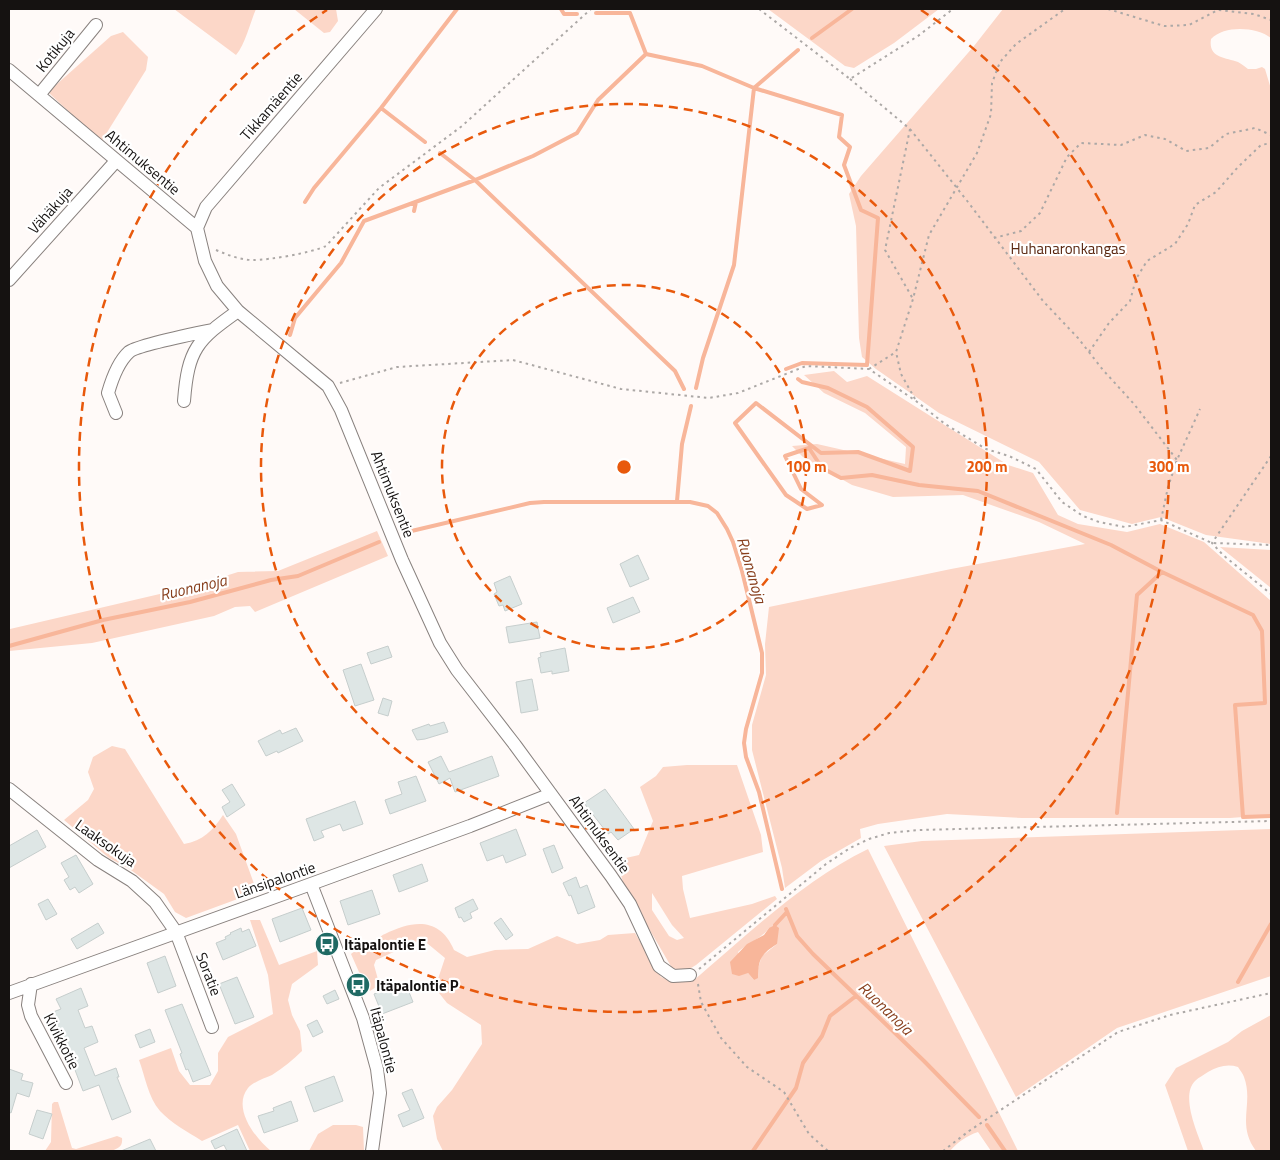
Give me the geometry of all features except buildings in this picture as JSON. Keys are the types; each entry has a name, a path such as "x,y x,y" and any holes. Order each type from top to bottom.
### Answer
{"street":[{"name":"Tikkamäentie","path":"197,228 206,207 221,188 376,9"},
{"name":"Kotikuja","path":"38,95 96,25"},
{"name":"Ahtimuksentie","path":"9,70 197,228 210,274 217,286 238,311 328,386 342,410 402,560 440,643 457,670 515,745 624,895 659,966 673,976 693,973"},
{"name":"Vähäkuja","path":"9,280 116,161"},
{"path":"184,401 185,385 192,356 198,344 212,330 238,311"},
{"path":"116,413 108,393 114,373 130,352 142,347 212,330"},
{"name":"Laaksokuja","path":"9,788 98,860 132,881 144,891 165,914 176,932"},
{"name":"Länsipalontie","path":"9,993 470,826 551,794"},
{"name":"Itäpalontie","path":"311,884 363,1018 377,1069 380,1093 372,1151"},
{"name":"Soratie","path":"176,932 212,1027"},
{"name":"Kivikkotie","path":"31,984 28,1005 31,1016 66,1083"}],"path":[{"path":"200,244 234,258 254,260 314,252 326,246 378,188 462,126 591,9"},
{"path":"759,9 850,79 910,129 1043,301 1134,404 1177,460"},
{"path":"850,79 918,36 953,9"},
{"path":"916,401 900,374 896,352 913,299 929,235 955,187 977,153 990,114 992,83 1000,62 1016,44 1066,9"},
{"path":"1108,9 1164,26 1189,25 1218,10 1254,14 1271,20"},
{"path":"994,238 1021,231 1040,214 1067,158 1081,142 1121,145 1145,135 1165,139 1186,151 1209,148 1226,134 1255,128 1271,135"},
{"path":"910,129 886,250 913,299"},
{"path":"1089,352 1109,324 1130,301 1136,279 1146,261 1175,244 1188,224 1195,205 1216,192 1261,145 1271,143"},
{"path":"869,369 896,352"},
{"path":"328,386 397,367 513,360 621,389 709,398 738,393 806,366 869,369 916,401 945,424 986,449 1009,456 1036,469 1062,502 1082,516 1099,522 1125,526 1161,520 1212,543 1271,545"},
{"path":"1161,520 1168,487 1177,460 1200,408"},
{"path":"1212,543 1271,456"},
{"path":"1212,543 1223,555 1271,594"},
{"path":"828,1151 809,1134 784,1092 747,1067 721,1038 701,1002 693,973 826,864 850,848 869,839 889,833 919,830 1271,821"},
{"path":"943,1151 969,1131 1118,1032 1170,1015 1271,993"}],"green space":[{"path":"174,9 256,9 245,40 236,55"},
{"path":"294,9 336,9 338,21 330,32 324,33"},
{"path":"768,9 939,9 894,43 854,68 845,66"},
{"name":"Huhanaronkangas","path":"1003,9 1271,9 1271,38 1265,34 1249,30 1232,30 1217,34 1211,39 1211,45 1212,50 1218,56 1238,62 1248,69 1262,67 1265,69 1271,89 1271,544 1206,535 1161,517 1132,524 1080,510 1039,462 939,413 862,357 859,338 856,226 849,194 861,176 974,46"},
{"path":"123,32 148,57 146,70 101,142 48,92 111,36"},
{"path":"834,371 847,382 867,376 1008,465 1033,473 1058,515 1078,524 1127,532 1160,524 1204,542 1271,601 1271,815 1230,818 1022,818 947,814 878,824 860,829 861,838 821,861 785,888 782,868 752,750 752,725 766,675 765,644 769,607 951,569 1085,544 1039,522 963,495 893,497 852,485 803,457 792,446 817,444 905,464 906,447 865,413 824,393 804,375"},
{"path":"377,531 388,556 255,612 250,606 235,607 214,616 92,643 9,651 10,629 194,586 238,572 278,571"},
{"path":"1220,547 1271,550 1271,588"},
{"path":"112,746 125,749 184,844 191,843 207,834 223,815 236,834 257,892 186,918 175,912 164,894 128,868 109,858 64,820 88,800 94,789 88,772 93,757"},
{"path":"737,765 761,835 763,852 682,876 690,918 752,904 775,896 777,899 686,971 672,968 624,886 617,860 639,855 653,821 640,787 656,776 663,767","holes":["652,893 672,925 684,938 677,940 669,936 652,910"]},
{"path":"1271,829 1271,976 1117,1028 1016,1097 884,846 922,841"},
{"path":"868,849 1018,1151 991,1151 978,1132 962,1140 950,1151 443,1151 437,1139 433,1116 437,1107 452,1090 482,1044 481,1025 447,1003 435,988 445,958 422,939 376,960 374,965 379,983 370,991 363,981 351,954 395,929 415,924 425,924 441,932 448,939 454,950 467,957 495,950 528,949 557,936 577,944 600,940 608,935 635,933 661,977 674,982 693,981 777,909 844,862","holes":["769,928 777,944 762,956 754,980 748,973 738,952"]},
{"path":"250,920 260,920 279,965 317,951 318,965 292,984 288,1000 292,1015 300,1031 302,1051 272,1075 250,1086 244,1096 244,1113 247,1122 252,1131 271,1151 250,1151 238,1125 202,1141 174,1123 160,1111 152,1099 139,1060 171,1048 179,1071 190,1085 210,1085 218,1071 218,1053 228,1037 273,1014 268,975"},
{"path":"1271,1015 1271,1151 1256,1151 1250,1141 1246,1123 1247,1087 1244,1076 1238,1067 1227,1066 1208,1072 1195,1081 1191,1088 1189,1096 1192,1115 1204,1151 1188,1151 1165,1085 1176,1068 1228,1042 1242,1031"},
{"path":"58,1102 72,1148 76,1149 117,1136 122,1138 121,1145 111,1151 45,1151 51,1142 52,1104"},
{"path":"333,1125 356,1125 363,1127 364,1151 309,1151 318,1134"}],"shaded area":[{"path":"775,925 779,928 777,944 761,958 758,978 754,980 748,973 739,976 732,974 730,962 747,944 764,935 769,928"}],"waterway":[{"path":"305,202 314,188 381,108 457,9"},
{"path":"561,9 564,14 577,14"},
{"path":"812,38 852,9"},
{"path":"596,13 630,13 646,54 702,66 754,88 842,115 839,137 850,147 844,165 861,210 878,218 867,365 802,363 786,369"},
{"path":"696,388 703,358 734,265 754,88 798,50"},
{"path":"290,335 295,318 341,263 364,221 475,180 533,156 577,133 598,100 646,54"},
{"path":"381,108 425,142"},
{"path":"440,153 475,180 675,371 684,389"},
{"path":"414,211 416,202"},
{"path":"798,379 802,382 828,388 867,407 913,447 910,471 858,452 821,453 756,403 735,423 786,495 807,509 822,505 801,489 785,456 809,448 822,468 841,478 872,475 919,485 978,491 1111,545 1162,572 1253,615 1262,631 1265,703 1235,705 1243,817 1271,816"},
{"path":"677,501 682,444 691,406"},
{"name":"Ruonanoja","path":"403,533 530,503 544,502 690,502 708,506 717,513 733,542 762,653 762,673 746,729 744,743 746,757 759,792 782,889"},
{"name":"Ruonanoja","path":"9,646 103,620 190,602 271,580 298,576 379,542"},
{"path":"1117,813 1137,595 1162,572"},
{"name":"Ruonanoja","path":"786,909 797,936 813,954 979,1117"},
{"path":"775,925 787,912"},
{"path":"1238,982 1271,924"},
{"path":"753,1151 796,1088 803,1063 822,1036 830,1016 856,996"},
{"name":"Ruonanoja","path":"987,1125 1005,1151"}],"place":[{"name":"Itäpalontie E","path":"327,944"},
{"name":"Itäpalontie P","path":"358,985"}]}
